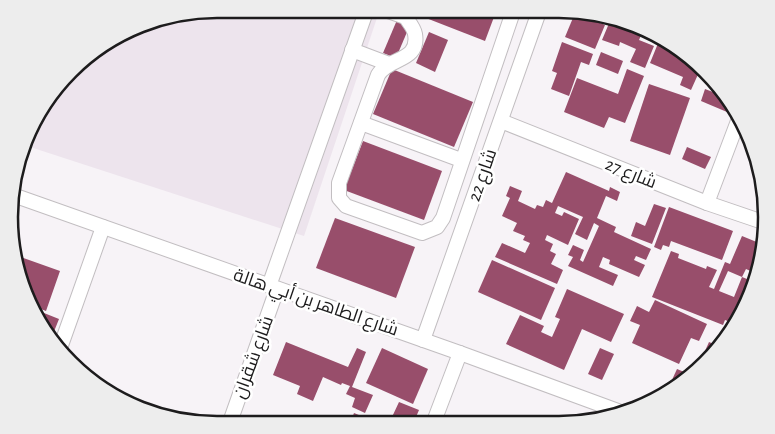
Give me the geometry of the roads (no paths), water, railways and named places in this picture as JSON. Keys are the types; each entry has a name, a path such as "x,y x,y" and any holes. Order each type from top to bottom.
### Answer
{"street":[{"name":"شارع شقران","path":"232,416 364,18"},
{"path":"406,18 414,31 415,44 404,59 389,64 378,75 339,184 339,198 346,206 416,232 432,230 440,223 511,18"},
{"name":"شارع 22","path":"423,340 537,18"},
{"path":"352,50 389,64"},
{"name":"شارع 27","path":"501,121 758,220"},
{"path":"361,123 461,160"},
{"path":"707,202 736,127"},
{"name":"شارع الطاهر بن أبي هالة","path":"19,197 613,409"},
{"path":"62,343 103,227"},
{"path":"436,416 460,353"}]}
